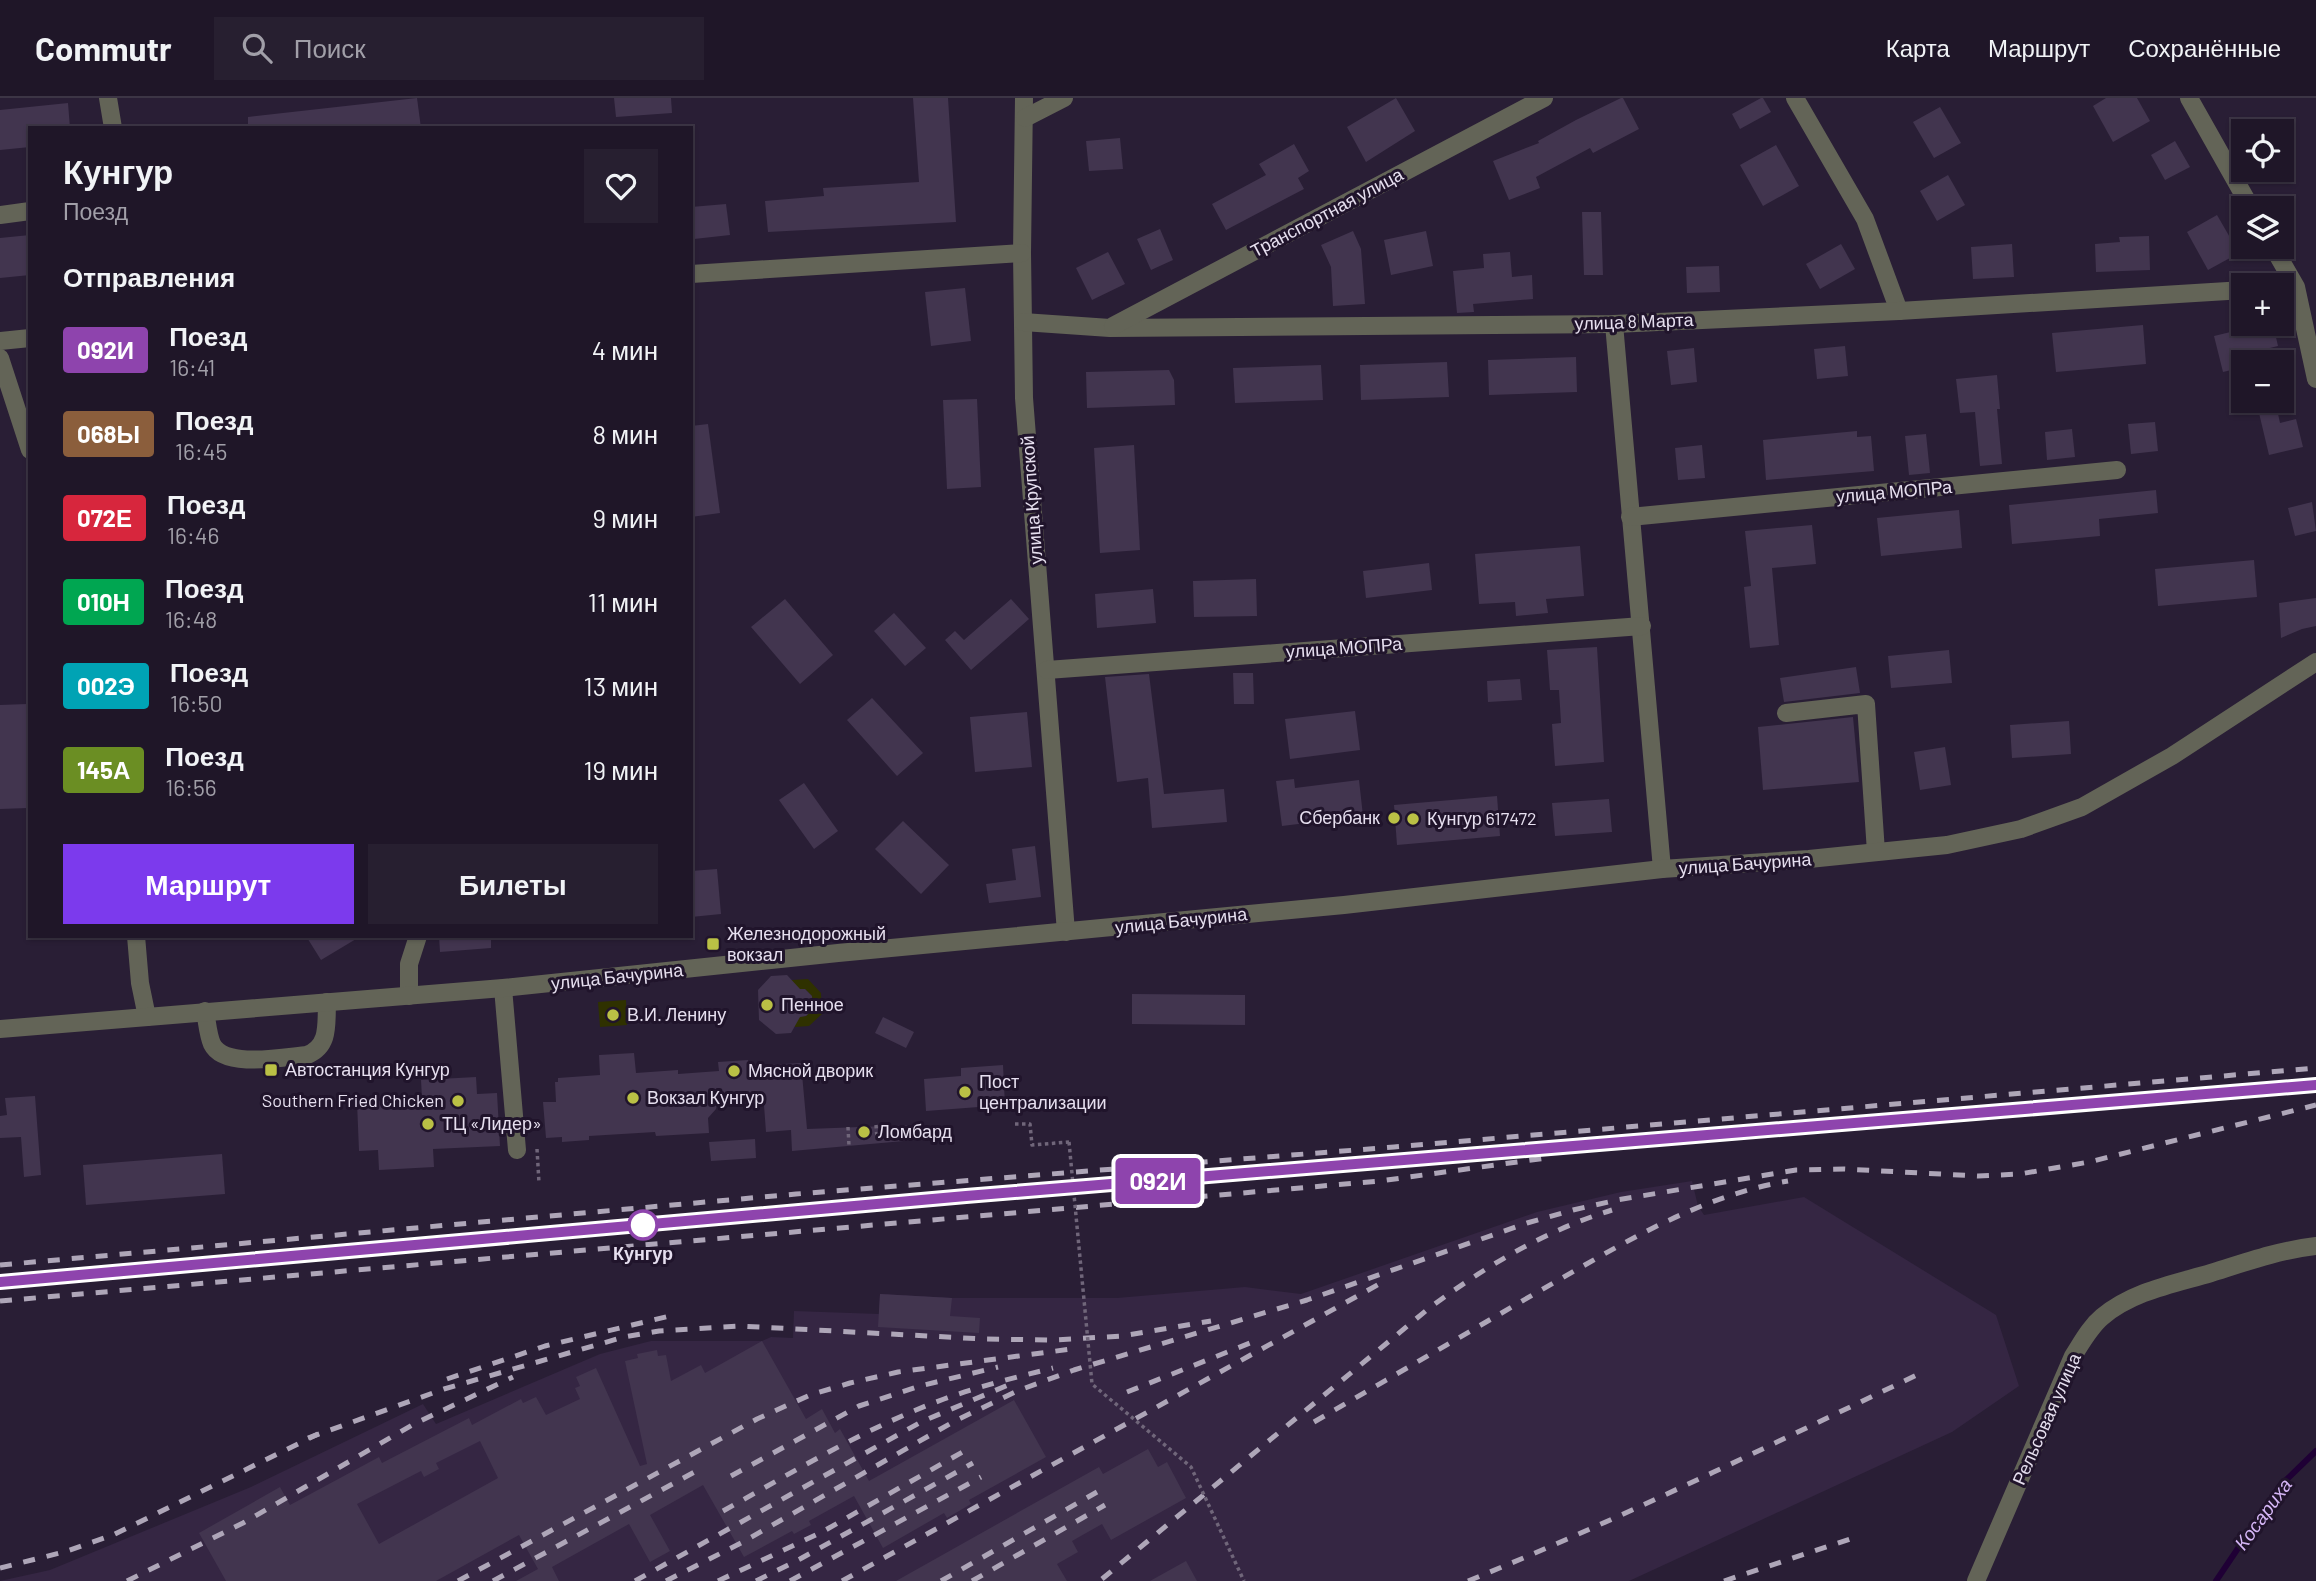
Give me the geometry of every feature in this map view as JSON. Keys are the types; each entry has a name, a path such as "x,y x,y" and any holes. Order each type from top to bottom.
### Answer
{"street":[{"path":"108,98 113,126"},
{"name":"улица Крупской","path":"1024,98 1024,398 1066,932"},
{"path":"1025,118 1064,98"},
{"name":"Транспортная улица","path":"1110,328 1544,98"},
{"path":"1795,98 1866,219 1899,311"},
{"path":"2189,98 2244,196"},
{"path":"0,215 28,211"},
{"path":"693,274 1022,253"},
{"name":"улица 8 Марта","path":"1023,322 1110,328 1614,324 1899,311 2231,291"},
{"path":"2294,304 2316,379"},
{"path":"1614,324 1662,869"},
{"path":"0,341 28,338"},
{"path":"0,358 28,444"},
{"name":"улица МОПРа","path":"1630,517 2117,470"},
{"name":"улица МОПРа","path":"1047,670 1642,626"},
{"name":"улица Бачурина","path":"0,1029 503,988 1344,905 1662,869 1809,859 1947,845 2021,829 2082,807 2172,756 2316,662"},
{"path":"1786,713 1866,704 1876,852"},
{"path":"136,938 140,983 147,1017"},
{"path":"409,996 409,964 417,938"},
{"path":"503,988 517,1150"},
{"path":"205,1011 212,1044 219,1053 237,1060 307,1055 318,1051 323,1044 327,1002"},
{"name":"Рельсовая улица","path":"1976,1581 2073,1356 2086,1334 2100,1318 2141,1294 2263,1257 2316,1246"}],"path":[{"path":"1015,1124 1030,1124 1032,1145 1069,1142 1092,1384 1191,1467 1244,1581"},
{"path":"876,1125 877,1138"},
{"path":"848,1128 849,1146"},
{"path":"537,1147 539,1183"}],"shaded area":[{"path":"808,979 821,993 822,1014 809,1026 795,1027 778,994 792,980","holes":["791,989 805,989 812,996 813,1009 806,1016 793,1017"]},
{"path":"626,1000 627,1025 600,1027 598,1002"},
{"path":"1692,1181 1698,1206 1704,1215 1804,1197 1996,1315 2019,1386 1952,1432 1629,1581 0,1581 50,1570 251,1487 423,1404 436,1424 600,1354 651,1341 762,1341 771,1337 793,1338 794,1311 879,1314 880,1294 952,1298 1117,1298 1245,1287 1301,1294 1537,1212 1621,1192"}],"building":[{"path":"417,98 421,126 248,126 248,117"},
{"path":"614,98 671,98 672,113 616,117"},
{"path":"913,98 948,98 956,222 768,232 765,201 824,196 823,188 919,182"},
{"path":"1396,98 1415,131 1366,162 1347,127"},
{"path":"1621,98 1639,129 1593,153 1590,148 1536,177 1540,188 1509,200 1493,161 1539,143 1538,141 1576,120"},
{"path":"1761,98 1771,112 1740,129 1732,114"},
{"path":"2106,98 2137,98 2150,121 2113,142 2093,106"},
{"path":"68,103 70,126 28,126 28,147 0,150 0,110"},
{"path":"1940,107 1961,143 1934,158 1913,122"},
{"path":"1120,138 1123,169 1089,171 1086,141"},
{"path":"2175,141 2190,167 2165,180 2151,155"},
{"path":"1294,144 1309,171 1298,178 1304,189 1226,230 1212,204 1266,175 1259,164"},
{"path":"1776,145 1799,186 1763,206 1740,165"},
{"path":"1948,175 1965,205 1937,221 1920,191"},
{"path":"726,204 730,235 694,239 693,207"},
{"path":"1582,212 1601,212 1603,275 1584,275"},
{"path":"2217,215 2231,239 2231,257 2208,270 2187,232"},
{"path":"1160,229 1173,260 1151,270 1137,239"},
{"path":"1353,231 1361,249 1365,304 1333,306 1331,267 1321,245"},
{"path":"1426,231 1433,266 1391,275 1384,240"},
{"path":"28,235 28,275 0,278 0,238"},
{"path":"2149,236 2150,270 2096,272 2095,244 2120,242 2119,237"},
{"path":"1841,244 1855,269 1820,289 1806,264"},
{"path":"2012,244 2014,277 1973,279 1971,247"},
{"path":"1108,252 1125,284 1092,300 1076,268"},
{"path":"1510,252 1512,277 1532,275 1533,299 1473,304 1474,312 1457,313 1453,271 1484,268 1483,254"},
{"path":"1719,266 1720,292 1687,293 1686,267"},
{"path":"965,288 971,341 931,346 925,292"},
{"path":"2143,325 2146,364 2056,372 2052,333"},
{"path":"2231,332 2231,336 2276,336 2278,346 2262,350 2231,350 2231,370 2223,372 2214,336"},
{"path":"1845,346 1848,376 1817,379 1814,349"},
{"path":"1694,348 1697,382 1671,385 1667,351"},
{"path":"1576,357 1577,392 1489,395 1488,360"},
{"path":"1447,362 1449,397 1361,400 1360,365"},
{"path":"1321,365 1323,400 1235,403 1233,368"},
{"path":"1169,370 1174,380 1175,405 1087,408 1086,372"},
{"path":"1997,375 2002,464 1980,466 1975,412 1960,413 1956,379"},
{"path":"977,399 981,487 947,489 943,400"},
{"path":"2259,413 2278,413 2280,423 2296,419 2303,447 2269,455"},
{"path":"2155,422 2158,451 2131,454 2128,424"},
{"path":"708,424 720,513 693,517 693,426"},
{"path":"2072,429 2075,457 2047,460 2045,432"},
{"path":"1857,431 1857,437 1871,436 1874,471 1766,480 1763,440"},
{"path":"1926,434 1930,473 1909,475 1905,436"},
{"path":"1134,445 1140,550 1100,553 1094,448"},
{"path":"1702,445 1705,478 1678,480 1675,448"},
{"path":"2156,490 2158,513 2099,519 2100,536 2012,544 2009,505"},
{"path":"2312,502 2316,531 2295,536 2288,508"},
{"path":"1959,510 1962,548 1881,556 1877,518"},
{"path":"1812,525 1816,564 1772,568 1779,645 1750,648 1744,587 1751,586 1745,531"},
{"path":"1580,546 1584,596 1546,599 1548,613 1516,616 1515,602 1479,604 1475,554"},
{"path":"2254,560 2257,597 2158,606 2155,569"},
{"path":"1429,563 1432,590 1366,598 1363,571"},
{"path":"1256,579 1257,616 1194,617 1193,581"},
{"path":"1153,589 1156,623 1097,628 1095,594"},
{"path":"2316,598 2316,626 2281,638 2279,603"},
{"path":"785,599 833,655 800,684 751,627"},
{"path":"1011,599 1029,619 971,670 945,640 955,631 964,640"},
{"path":"894,613 926,648 905,666 874,631"},
{"path":"1597,647 1604,762 1555,766 1552,724 1561,723 1559,690 1550,690 1547,650"},
{"path":"1949,650 1952,683 1891,688 1888,656"},
{"path":"1856,667 1860,693 1784,702 1780,678"},
{"path":"1233,673 1253,673 1254,704 1234,704"},
{"path":"1149,674 1164,794 1224,789 1227,822 1152,828 1148,778 1117,782 1105,677"},
{"path":"1520,679 1522,700 1488,702 1487,681"},
{"path":"872,698 923,753 897,776 847,720"},
{"path":"27,704 28,808 0,809 0,705"},
{"path":"1355,711 1360,750 1290,759 1285,719"},
{"path":"1027,712 1032,767 975,772 970,717"},
{"path":"1853,717 1859,782 1763,790 1758,727"},
{"path":"2069,721 2071,754 2012,758 2010,725"},
{"path":"1945,747 1951,785 1920,790 1914,752"},
{"path":"1294,779 1295,788 1359,780 1363,816 1282,826 1276,781"},
{"path":"804,783 838,831 814,849 779,800"},
{"path":"1497,796 1500,836 1397,845 1394,805"},
{"path":"1609,799 1612,832 1555,836 1552,803"},
{"path":"903,821 949,865 921,894 875,849"},
{"path":"1035,846 1041,897 989,903 986,884 1016,880 1012,849"},
{"path":"717,869 721,914 693,917 693,871"},
{"path":"307,938 358,938 321,960"},
{"path":"439,938 491,938 491,948 440,952"},
{"path":"787,975 800,989 805,989 812,996 813,1009 806,1016 800,1017 791,1033 776,1034 759,1020 758,990 771,976"},
{"path":"1132,994 1245,995 1245,1025 1132,1024"},
{"path":"883,1017 914,1032 906,1048 875,1033"},
{"name":"Вокзал Кунгур","path":"634,1053 636,1073 719,1071 718,1062 748,1060 749,1066 801,1063 807,1129 914,1125 915,1140 792,1151 791,1130 766,1132 763,1092 719,1095 716,1109 708,1118 709,1133 656,1136 655,1132 589,1136 589,1140 562,1142 562,1137 546,1138 543,1102 556,1102 555,1082 558,1082 558,1078 600,1075 599,1055"},
{"name":"Пост централизации","path":"1003,1065 1005,1105 926,1111 924,1079 961,1076 961,1068"},
{"name":"ТЦ «Лидер»","path":"476,1077 477,1094 497,1093 500,1146 433,1149 434,1167 379,1170 378,1150 359,1151 357,1102 422,1098 421,1080"},
{"path":"35,1096 41,1175 24,1177 21,1137 0,1138 0,1116 7,1115 5,1098"},
{"path":"755,1139 756,1158 711,1161 709,1142"},
{"path":"222,1154 225,1194 86,1205 83,1165"},
{"path":"880,1294 952,1298 950,1316 980,1318 979,1333 878,1327"},
{"path":"762,1341 806,1419 822,1409 835,1433 840,1429 869,1481 1014,1400 1046,1457 969,1500 971,1504 947,1518 944,1513 883,1548 854,1496 809,1521 811,1525 794,1534 792,1531 744,1557 703,1485 650,1515 670,1551 650,1562 629,1524 552,1567 559,1581 516,1581 538,1569 519,1535 436,1581 226,1581 199,1533 280,1487 290,1505 379,1457 382,1463 469,1418 472,1425 521,1399 523,1403 536,1397 546,1415 580,1399 575,1388 580,1386 576,1377 596,1368 640,1466 647,1464 625,1361 638,1358 637,1354 657,1350 658,1356 666,1355 671,1381 701,1365 705,1373","holes":["480,1441 498,1478 379,1544 357,1504 421,1471 424,1477 439,1469 436,1463"]},
{"path":"1148,1449 1158,1467 1167,1462 1186,1498 1111,1540 1102,1524 1072,1541 1078,1552 1057,1564 1067,1581 896,1581 1099,1467 1103,1474"},
{"path":"1186,1561 1197,1581 1150,1581"}],"waterway":[{"name":"Косариха","path":"2216,1581 2280,1486 2316,1451"}],"railway":[{"path":"0,1265 796,1194 1394,1147 2316,1068"},
{"path":"0,1282 966,1196 2316,1085"},
{"path":"666,1581 741,1543 953,1422 1017,1391 1074,1370 1307,1300 1527,1223 1617,1200 1796,1170 1844,1169 1978,1176 2020,1174 2089,1162 2316,1105"},
{"path":"0,1301 1380,1181 1546,1158"},
{"path":"1314,1422 1596,1258 1658,1226 1721,1199 1788,1181"},
{"path":"1102,1579 1428,1309 1516,1251 1563,1228 1612,1210"},
{"path":"842,1581 1381,1283"},
{"path":"447,1379 545,1346 674,1315"},
{"path":"308,1438 444,1389 624,1337 659,1331 740,1326 984,1339 1054,1340 1122,1336 1211,1321"},
{"path":"1127,1392 1260,1339"},
{"path":"458,1581 757,1419 810,1395 898,1372 1079,1348"},
{"path":"731,1476 859,1406 920,1386 998,1367"},
{"path":"723,1511 832,1450 915,1410 971,1390 1053,1368"},
{"path":"1468,1581 1639,1507 1919,1374"},
{"path":"127,1581 243,1523 414,1424 513,1377"},
{"path":"635,1581 921,1422 1008,1385"},
{"path":"0,1568 64,1552 113,1535 318,1434"},
{"path":"718,1581 822,1532 966,1450"},
{"path":"756,1581 973,1463"},
{"path":"493,1581 702,1468"},
{"path":"790,1581 981,1477"},
{"path":"941,1581 1097,1492"},
{"path":"972,1581 1105,1505"},
{"path":"1724,1581 1853,1538"}],"train":[{"name":"092И","path":"0,1282 966,1196 2316,1085"}],"place":[{"name":"Сбербанк","path":"1394,818"},
{"name":"Кунгур 617472","path":"1413,819"},
{"name":"Железнодорожный вокзал","path":"713,944"},
{"name":"Пенное","path":"767,1005"},
{"name":"В.И. Ленину","path":"613,1015"},
{"name":"Автостанция Кунгур","path":"271,1070"},
{"name":"Мясной дворик","path":"734,1071"},
{"name":"Пост централизации","path":"965,1092"},
{"name":"Вокзал Кунгур","path":"633,1098"},
{"name":"Southern Fried Chicken","path":"458,1101"},
{"name":"ТЦ «Лидер»","path":"428,1124"},
{"name":"Ломбард","path":"864,1132"},
{"name":"Кунгур","path":"643,1225"}]}
